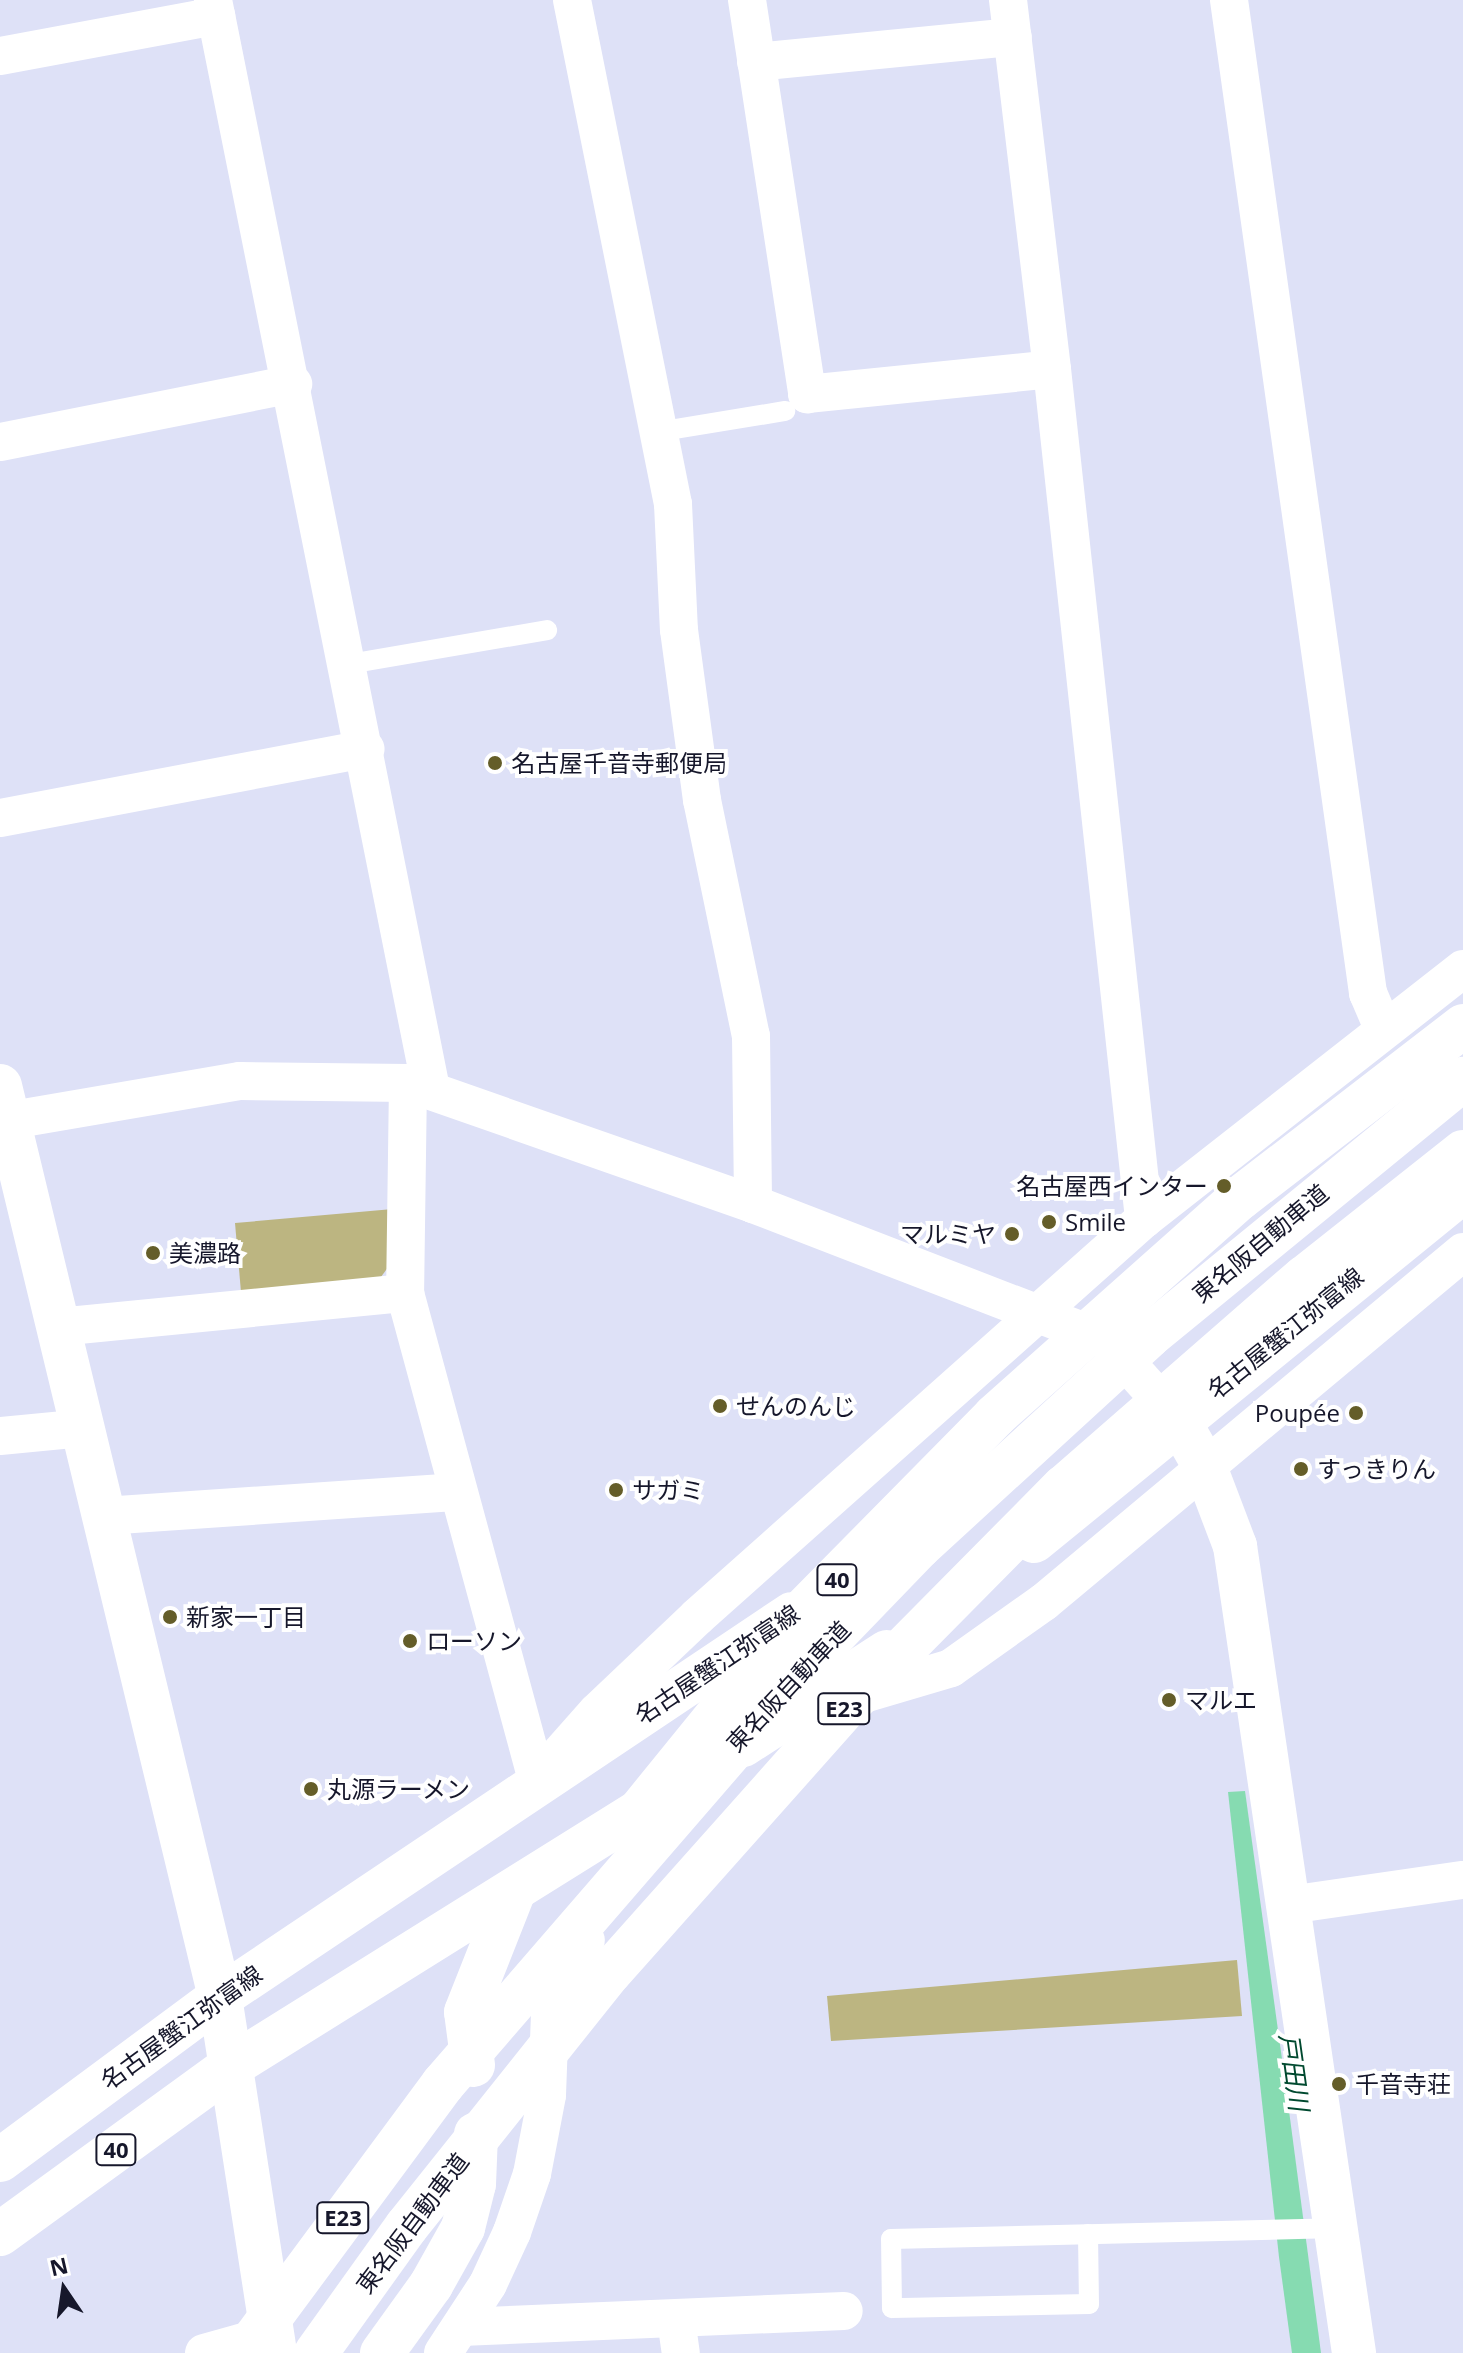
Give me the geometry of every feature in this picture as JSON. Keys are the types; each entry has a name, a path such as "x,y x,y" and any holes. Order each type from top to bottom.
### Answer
{"main road":[{"path":"443,2084 701,1731 893,1515 1112,1309 1240,1198 1463,1026"},
{"name":"名古屋蟹江弥富線","path":"0,2160 220,1997 537,1780 765,1634 854,1567 951,1486 1106,1340 1463,1048"},
{"name":"東名阪自動車道","path":"263,2347 443,2084 685,1800 919,1547 1149,1336 1463,1079"},
{"path":"3,1110 220,1997 231,2066 263,2347"},
{"name":"東名阪自動車道","path":"316,2353 407,2226 610,1972 847,1706 1064,1487 1304,1278 1463,1152"},
{"name":"名古屋蟹江弥富線","path":"0,2234 231,2066 513,1893 905,1641 1011,1561 1293,1325 1463,1191"},
{"path":"1178,1420 1205,1467 1235,1546 1289,1905 1322,2229 1354,2353"},
{"path":"382,2353 431,2285 463,2228 474,2184 478,2101 466,2012 513,1893"}],"street":[{"path":"572,0 673,504 679,630 702,800 751,1036 753,1204"},
{"path":"747,0 807,394 1052,369"},
{"path":"1008,0 1052,369 1144,1219"},
{"path":"1229,0 1368,993 1383,1029"},
{"path":"0,56 215,8 366,749 420,1086 405,1293 537,1780"},
{"path":"756,62 1013,37"},
{"path":"0,442 293,384"},
{"path":"0,818 366,749"},
{"path":"537,1780 597,1712 697,1617 1144,1219 1463,969"},
{"path":"3,1110 240,1081 420,1086 753,1204 1106,1340 1178,1420"},
{"path":"1293,1325 1367,1301 1452,1260"},
{"path":"796,1712 951,1668 1116,1545 1452,1260"},
{"path":"58,1327 405,1293"},
{"path":"0,1436 83,1428"},
{"path":"104,1516 458,1492"},
{"path":"452,2340 494,2271 532,2174 547,2095 550,2014 562,1976 671,1829 700,1773"},
{"path":"1289,1905 1463,1880"},
{"path":"452,2340 679,2336 844,2311"},
{"path":"204,2353 263,2347"}],"lane":[{"path":"657,432 785,411"},
{"path":"349,664 547,630"},
{"path":"1088,2234 1089,2304 892,2308 891,2239 1088,2234 1322,2229"}],"shaded area":[{"path":"393,1209 389,1266 378,1281 241,1292 235,1223"},
{"path":"1245,1791 1321,2353 1292,2353 1279,2257 1228,1792"},
{"path":"1237,1960 1242,2016 831,2041 827,1996"}],"place":[{"name":"名古屋千音寺郵便局","path":"495,763"},
{"name":"名古屋西インター","path":"1224,1186"},
{"name":"Smile","path":"1049,1222"},
{"name":"マルミヤ","path":"1012,1234"},
{"name":"美濃路","path":"153,1253"},
{"name":"せんのんじ","path":"720,1406"},
{"name":"Poupée","path":"1356,1413"},
{"name":"すっきりん","path":"1301,1469"},
{"name":"サガミ","path":"616,1490"},
{"name":"新家一丁目","path":"170,1617"},
{"name":"ローソン","path":"410,1641"},
{"name":"マルエ","path":"1169,1700"},
{"name":"丸源ラーメン","path":"311,1789"},
{"name":"千音寺荘","path":"1339,2084"}],"water label":[{"name":"戸田川","path":"1294,2072"}]}
